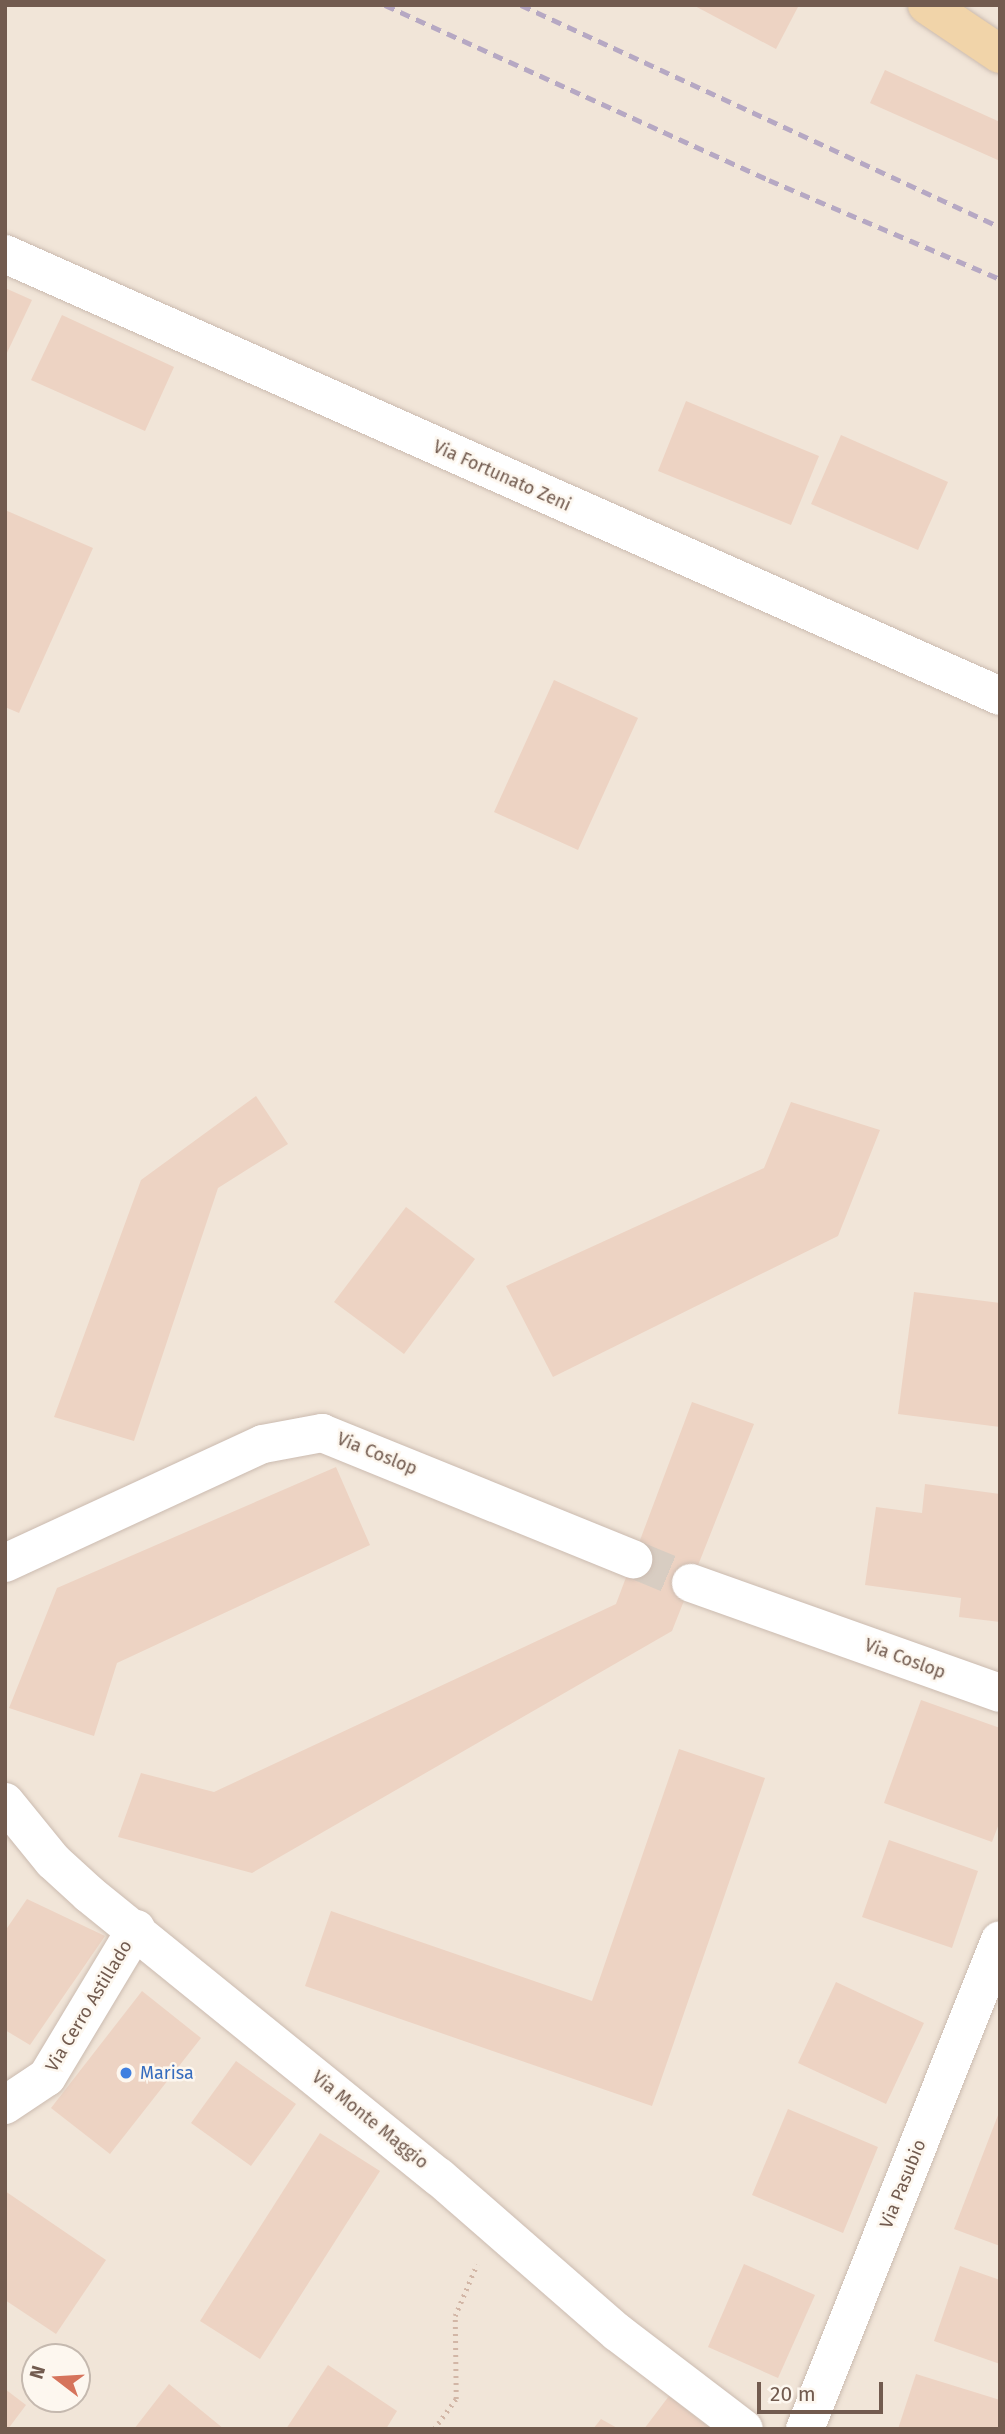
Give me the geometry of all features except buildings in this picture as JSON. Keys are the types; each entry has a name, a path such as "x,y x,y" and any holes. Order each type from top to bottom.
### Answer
{"main road":[{"path":"927,5 1000,54"}],"street":[{"name":"Via Fortunato Zeni","path":"5,254 1000,696"},
{"name":"Via Coslop","path":"5,1563 263,1444 322,1433 633,1559"},
{"name":"Via Coslop","path":"691,1583 1000,1693"},
{"name":"Via Monte Maggio","path":"5,1801 53,1861 494,2225 618,2333 744,2429"},
{"name":"Via Cerro Astillado","path":"5,2105 47,2077 136,1929"},
{"name":"Via Pasubio","path":"805,2429 1000,1940"}],"path":[{"path":"434,2429 456,2399 455,2316 494,2225"}],"shaded area":[{"path":"5,5 1000,5 1000,2429 5,2429"}],"tunnel":[{"path":"633,1559 691,1583"}],"railway":[{"path":"385,5 769,180 1000,279"},
{"path":"521,5 1000,227"}],"place":[{"name":"Marisa","path":"126,2073"}]}
